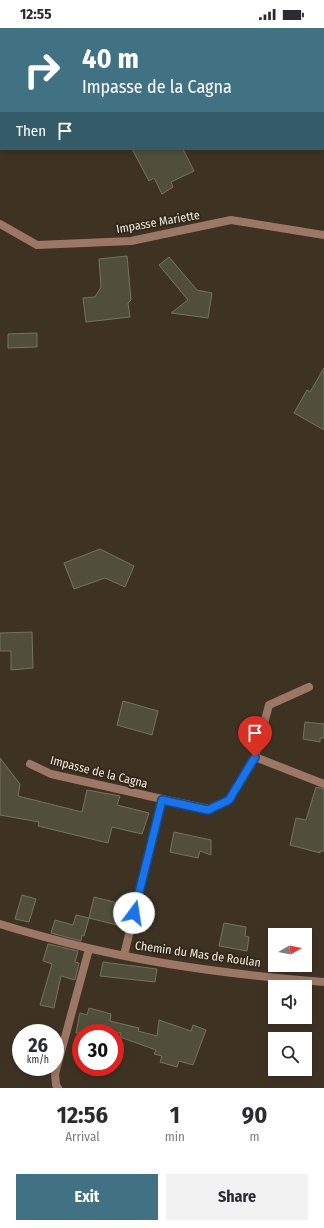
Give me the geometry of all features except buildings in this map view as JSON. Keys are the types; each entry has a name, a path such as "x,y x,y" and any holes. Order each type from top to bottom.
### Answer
{"street":[{"name":"Impasse Mariette","path":"0,224 37,245 131,242 231,220 324,234"},
{"name":"Impasse de la Cagna","path":"30,764 51,774 208,810 229,800 255,757 269,704 309,687"},
{"path":"255,757 324,784"},
{"path":"124,955 162,800"},
{"name":"Chemin du Mas de Roulan","path":"0,924 89,948 182,966 324,982"},
{"path":"58,1088 55,1074 89,948"}],"route":[{"path":"134,913 162,800 208,810 229,800 255,757"}]}
